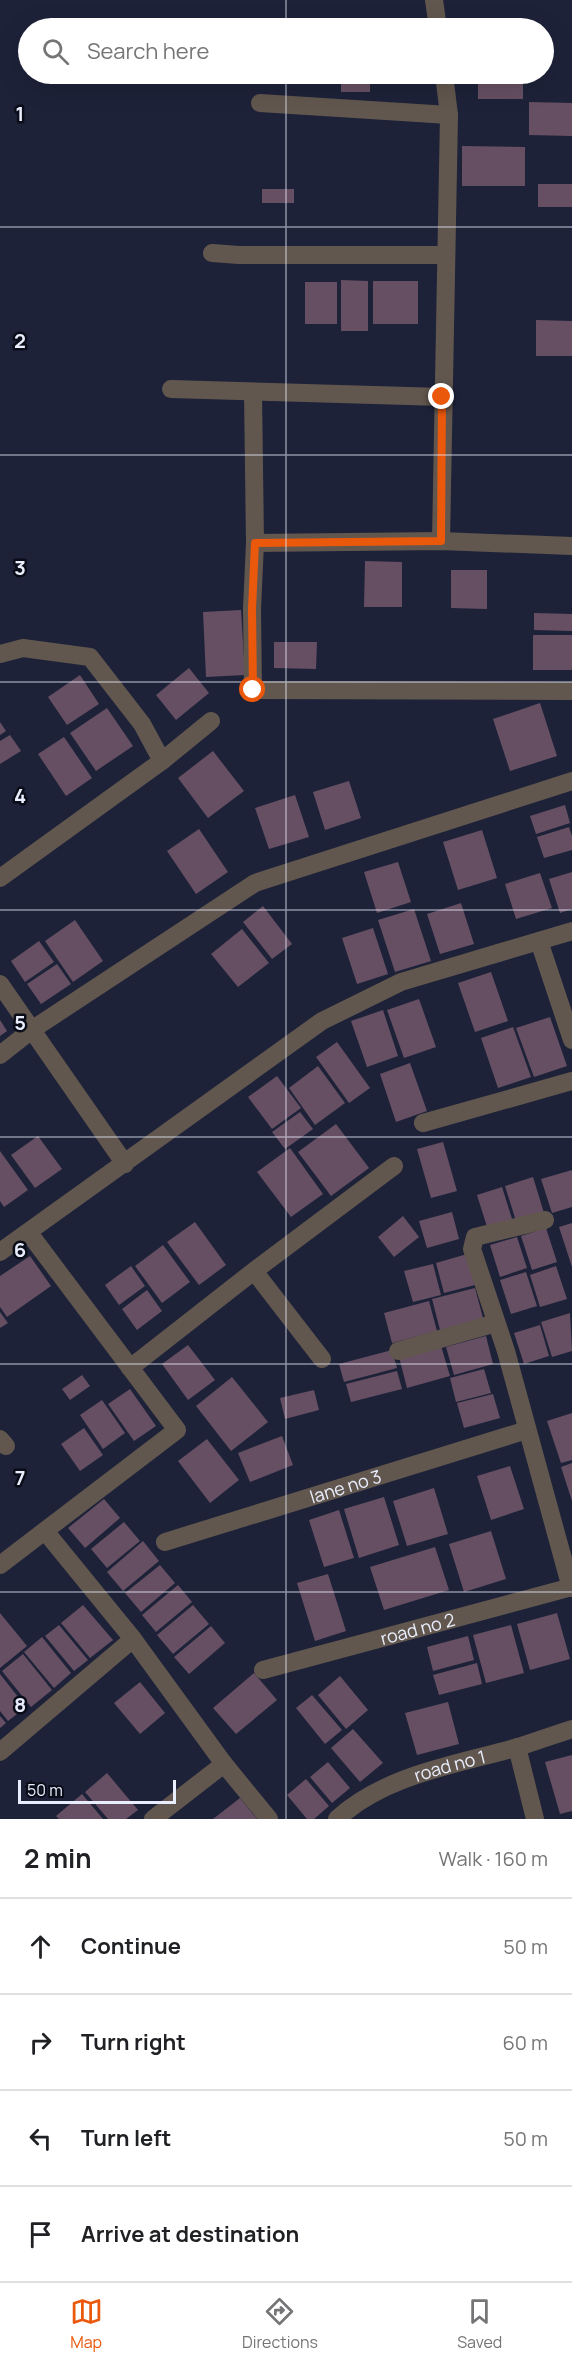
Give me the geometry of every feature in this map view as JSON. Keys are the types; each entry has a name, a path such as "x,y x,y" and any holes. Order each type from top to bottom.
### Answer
{"street":[{"path":"434,0 437,18"},
{"path":"441,541 449,115 445,84"},
{"path":"260,103 449,115"},
{"path":"212,253 446,255"},
{"path":"171,389 442,397"},
{"path":"253,392 255,543 252,609 253,690 572,691"},
{"path":"255,543 441,541 572,546"},
{"path":"0,654 24,648 90,657 142,724 162,761"},
{"path":"0,878 162,761 211,721"},
{"path":"0,1055 33,1029 255,884 572,781"},
{"path":"0,1252 322,1022 401,982 572,931"},
{"path":"539,940 572,1040"},
{"path":"0,984 125,1164"},
{"path":"423,1123 572,1081"},
{"path":"130,1368 394,1166"},
{"path":"545,1220 475,1237 472,1249 496,1323 572,1588"},
{"path":"0,1565 177,1430 29,1233"},
{"path":"254,1271 322,1359"},
{"path":"398,1351 496,1323"},
{"name":"lane no 3","path":"165,1542 527,1430"},
{"path":"45,1531 133,1639 224,1764 269,1819"},
{"name":"road no 2","path":"263,1670 572,1588"},
{"path":"0,1752 133,1639"},
{"name":"road no 1","path":"337,1819 369,1796 424,1772 517,1747 572,1729"},
{"path":"517,1747 535,1819"},
{"path":"153,1819 224,1764"}],"building":[{"path":"341,84 370,84 370,92 341,92"},
{"path":"478,84 523,84 523,99 478,99"},
{"path":"529,102 572,103 572,136 529,135"},
{"path":"462,146 525,147 525,186 462,186"},
{"path":"538,184 572,184 572,207 538,207"},
{"path":"262,189 294,189 294,203 262,203"},
{"path":"341,280 368,281 368,331 341,331"},
{"path":"373,281 418,281 418,324 373,324"},
{"path":"305,282 337,282 337,324 305,324"},
{"path":"536,320 572,321 572,356 536,356"},
{"path":"365,561 402,562 402,607 364,607"},
{"path":"451,570 487,570 487,609 451,608"},
{"path":"241,610 245,675 206,677 203,612"},
{"path":"534,613 572,614 572,631 534,630"},
{"path":"533,635 572,635 572,670 533,670"},
{"path":"274,642 317,642 316,669 274,668"},
{"path":"189,668 209,693 176,720 156,695"},
{"path":"80,675 99,704 67,725 48,697"},
{"path":"540,703 557,756 510,771 493,719"},
{"path":"107,708 133,746 96,771 70,733"},
{"path":"0,722 6,731 0,735"},
{"path":"10,735 21,751 0,764 0,741"},
{"path":"64,737 92,778 66,796 38,754"},
{"path":"213,751 244,791 208,818 178,778"},
{"path":"349,781 361,818 325,830 313,792"},
{"path":"295,795 309,837 269,849 255,808"},
{"path":"565,805 570,823 536,834 530,816"},
{"path":"569,827 572,836 572,850 544,858 537,837"},
{"path":"199,829 228,872 196,894 167,851"},
{"path":"482,830 497,878 458,890 443,842"},
{"path":"398,862 411,902 377,913 364,872"},
{"path":"572,872 572,909 560,913 549,879"},
{"path":"540,873 552,908 516,919 505,884"},
{"path":"461,903 474,944 440,954 427,914"},
{"path":"263,906 292,944 272,959 243,922"},
{"path":"414,909 431,961 395,972 378,920"},
{"path":"75,920 103,961 73,982 45,941"},
{"path":"373,928 388,974 357,984 342,938"},
{"path":"242,929 269,963 238,987 211,954"},
{"path":"39,941 54,962 25,982 11,961"},
{"path":"57,964 71,984 41,1004 27,984"},
{"path":"491,972 508,1021 475,1032 458,983"},
{"path":"419,999 436,1047 404,1058 387,1010"},
{"path":"383,1010 398,1056 367,1067 351,1021"},
{"path":"550,1017 567,1066 534,1077 516,1028"},
{"path":"0,1020 7,1031 0,1036"},
{"path":"513,1027 531,1077 498,1088 481,1038"},
{"path":"337,1042 370,1088 349,1103 316,1057"},
{"path":"410,1063 427,1111 396,1122 380,1074"},
{"path":"318,1066 345,1103 315,1125 289,1088"},
{"path":"277,1076 301,1108 272,1129 248,1097"},
{"path":"300,1112 313,1129 285,1149 272,1132"},
{"path":"336,1124 369,1168 331,1196 298,1152"},
{"path":"38,1136 62,1169 35,1188 11,1155"},
{"path":"443,1142 457,1191 431,1198 417,1149"},
{"path":"290,1148 323,1194 291,1217 257,1172"},
{"path":"0,1151 28,1190 4,1207 0,1201"},
{"path":"572,1170 572,1207 552,1213 541,1179"},
{"path":"533,1177 544,1213 516,1221 505,1186"},
{"path":"502,1187 513,1222 488,1230 477,1195"},
{"path":"452,1212 459,1239 427,1248 419,1221"},
{"path":"403,1216 419,1237 394,1257 378,1237"},
{"path":"195,1222 226,1265 199,1285 167,1242"},
{"path":"572,1223 572,1267 559,1227"},
{"path":"546,1228 557,1262 532,1270 521,1236"},
{"path":"517,1237 527,1268 500,1277 490,1245"},
{"path":"163,1245 190,1282 162,1303 135,1266"},
{"path":"467,1254 475,1285 444,1293 436,1263"},
{"path":"30,1256 51,1286 7,1317 0,1307 0,1276"},
{"path":"433,1264 441,1295 413,1302 404,1271"},
{"path":"131,1266 145,1286 119,1305 105,1285"},
{"path":"556,1266 567,1299 540,1307 530,1275"},
{"path":"526,1272 537,1306 511,1314 500,1280"},
{"path":"475,1288 483,1318 440,1330 432,1299"},
{"path":"147,1290 162,1311 137,1330 122,1309"},
{"path":"429,1301 437,1331 392,1343 384,1313"},
{"path":"0,1312 8,1323 0,1328"},
{"path":"570,1313 572,1351 552,1357 541,1322"},
{"path":"540,1325 549,1356 524,1364 514,1333"},
{"path":"486,1336 493,1364 454,1375 446,1347"},
{"path":"188,1345 215,1380 188,1400 162,1364"},
{"path":"441,1346 450,1376 407,1388 399,1357"},
{"path":"392,1350 397,1368 344,1382 339,1364"},
{"path":"484,1369 491,1393 456,1402 450,1378"},
{"path":"397,1371 402,1389 351,1402 346,1384"},
{"path":"82,1375 90,1386 70,1400 62,1389"},
{"path":"232,1377 268,1422 231,1451 196,1406"},
{"path":"130,1389 156,1426 134,1441 108,1404"},
{"path":"314,1390 319,1410 285,1419 280,1398"},
{"path":"493,1394 500,1418 464,1428 457,1403"},
{"path":"102,1400 125,1433 103,1449 80,1415"},
{"path":"572,1413 572,1460 561,1463 547,1421"},
{"path":"84,1428 103,1455 80,1471 61,1444"},
{"path":"282,1436 293,1465 250,1482 238,1453"},
{"path":"207,1439 239,1480 210,1503 178,1461"},
{"path":"572,1463 572,1501 561,1467"},
{"path":"510,1466 524,1509 491,1520 477,1476"},
{"path":"434,1488 448,1534 407,1546 393,1501"},
{"path":"384,1497 399,1545 359,1558 344,1509"},
{"path":"104,1499 120,1518 85,1548 68,1528"},
{"path":"339,1510 354,1558 324,1567 309,1520"},
{"path":"124,1522 140,1541 107,1568 91,1549"},
{"path":"491,1531 506,1579 464,1592 449,1544"},
{"path":"143,1541 159,1561 123,1591 107,1572"},
{"path":"435,1547 449,1590 384,1610 370,1567"},
{"path":"160,1565 175,1583 141,1612 125,1593"},
{"path":"328,1574 346,1631 315,1641 297,1583"},
{"path":"178,1585 192,1602 156,1632 142,1615"},
{"path":"83,1605 113,1640 90,1658 61,1623"},
{"path":"193,1605 209,1624 173,1654 157,1635"},
{"path":"0,1613 27,1646 0,1668"},
{"path":"557,1613 570,1659 530,1670 517,1624"},
{"path":"59,1625 88,1660 74,1671 45,1636"},
{"path":"511,1625 524,1673 486,1683 473,1635"},
{"path":"211,1626 225,1643 189,1674 174,1657"},
{"path":"468,1636 474,1660 433,1671 427,1647"},
{"path":"42,1637 71,1673 54,1688 24,1652"},
{"path":"23,1654 52,1690 31,1707 2,1671"},
{"path":"477,1663 482,1684 439,1695 433,1675"},
{"path":"254,1673 277,1700 236,1734 213,1708"},
{"path":"0,1674 26,1707 8,1721 0,1711"},
{"path":"340,1676 368,1710 346,1729 318,1695"},
{"path":"140,1682 165,1713 140,1734 114,1703"},
{"path":"312,1695 342,1730 325,1744 296,1708"},
{"path":"448,1702 459,1744 417,1755 405,1713"},
{"path":"0,1716 6,1723 0,1728"},
{"path":"353,1729 383,1763 360,1782 331,1748"},
{"path":"572,1755 572,1811 560,1814 545,1762"},
{"path":"328,1762 350,1788 332,1803 310,1777"},
{"path":"107,1773 138,1810 126,1819 108,1819 85,1792"},
{"path":"306,1779 329,1806 314,1819 307,1819 287,1795"},
{"path":"82,1794 103,1819 59,1819 56,1816"},
{"path":"240,1798 257,1819 213,1819"}],"route":[{"path":"253,690 252,609 255,543 441,541 442,397"}]}
